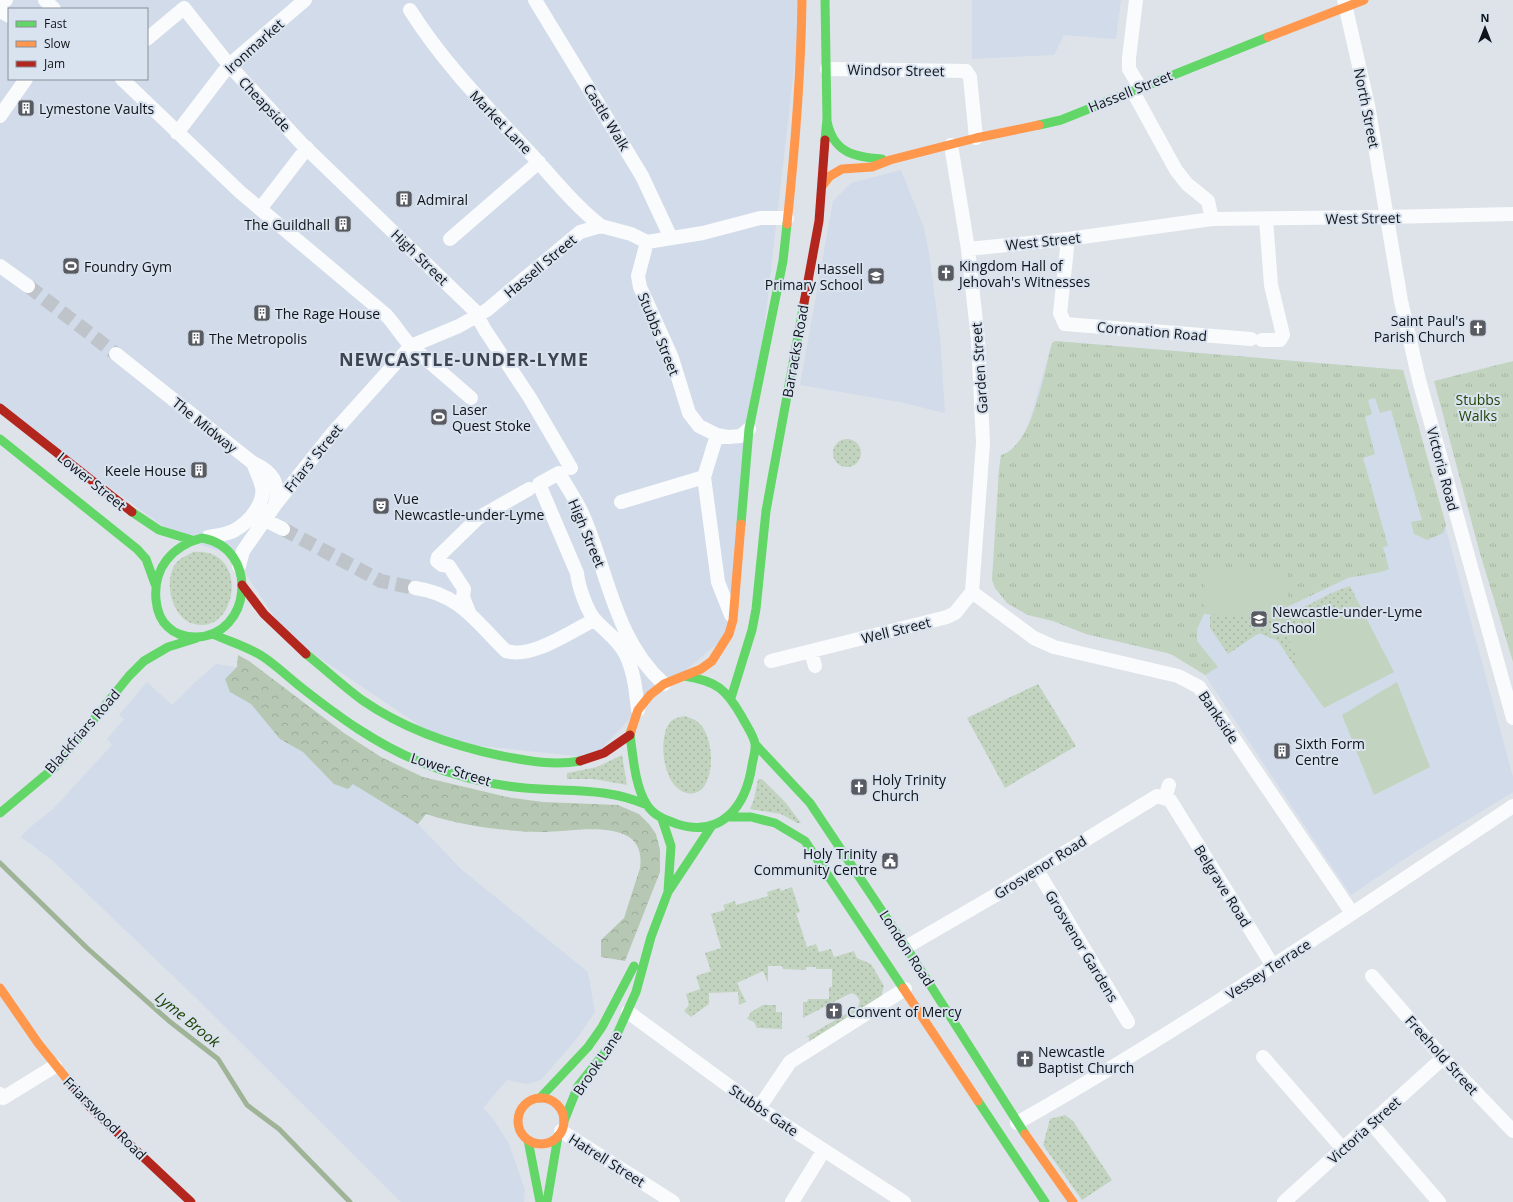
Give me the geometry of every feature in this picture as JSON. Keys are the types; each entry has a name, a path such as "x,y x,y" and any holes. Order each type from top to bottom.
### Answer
{"main road":[{"name":"Barracks Road","path":"684,676 701,669 712,661 729,634 733,620 749,429 793,219 801,62 802,0"},
{"name":"Barracks Road","path":"731,698 735,681 750,637 756,609 766,511 823,185 827,119 825,0"},
{"name":"Hassell Street","path":"823,185 830,176 842,169 872,167 890,160 976,138 1061,120 1345,4 1364,0"},
{"name":"Hassell Street","path":"827,119 831,137 840,148 854,155 890,160"},
{"name":"Lower Street","path":"0,408 143,521 159,530 197,539"},
{"name":"Lower Street","path":"0,439 137,549 146,559 155,584"},
{"path":"197,539 220,543 234,556 242,585 241,599 234,618 215,635 197,638 183,636 168,627 162,620 157,603 155,584 161,567 170,553 197,539"},
{"name":"Lower Street","path":"242,585 264,614 287,636 362,700 398,722 444,742 492,754 542,762 557,762 593,758 630,735"},
{"path":"155,628 157,603"},
{"name":"Lower Street","path":"215,635 263,657 309,694 361,732 400,754 438,768 495,783 536,789 607,791 630,796 647,805"},
{"name":"Blackfriars Road","path":"0,813 55,767 129,676 144,661 168,647 197,638"},
{"name":"Blackfriars Road","path":"144,661 147,650"},
{"path":"684,676 704,678 715,682 731,698 748,729 754,744 751,771 746,789 739,804 728,817 711,827 680,826 662,819 647,805 635,774 630,735 638,710 650,695 664,684 684,676"},
{"name":"London Road","path":"754,744 810,803 906,947 1017,1123 1073,1202"},
{"name":"London Road","path":"728,817 751,818 775,823 805,841 905,989 1045,1202"},
{"name":"Brook Lane","path":"662,819 670,834 672,847 668,892"},
{"name":"Brook Lane","path":"561,1129 578,1086 614,1041 628,1012 636,992 651,937 668,892 711,827"},
{"name":"Brook Lane","path":"540,1098 591,1042 602,1026 651,937"},
{"name":"Friarswood Road","path":"0,988 55,1066 90,1107 188,1201"},
{"name":"Brook Lane","path":"540,1202 528,1140 520,1130 518,1116 522,1107 529,1101 540,1098 549,1099 557,1104 562,1112 561,1129 547,1202"},
{"path":"528,1140 535,1143 551,1141 561,1129"}],"street":[{"path":"0,5 6,0"},
{"path":"45,0 53,8"},
{"name":"Ironmarket","path":"177,133 230,65 305,0"},
{"name":"Castle Walk","path":"535,0 642,176 671,238"},
{"path":"1136,0 1128,58 1129,69 1143,110 1176,170 1187,184 1208,201 1212,219"},
{"path":"148,38 180,4"},
{"name":"Cheapside","path":"180,4 230,65 304,146"},
{"name":"North Street","path":"1345,4 1368,105 1387,217"},
{"name":"Market Lane","path":"410,10 428,40 470,91 538,162 582,211 601,226"},
{"name":"Windsor Street","path":"827,69 966,71 970,77 976,138"},
{"path":"0,116 25,80"},
{"path":"123,80 177,133 260,209 385,314 411,346 471,398"},
{"name":"Garden Street","path":"951,145 968,249 978,340 983,443 972,592"},
{"path":"260,209 304,146"},
{"name":"High Street","path":"304,146 474,310 485,330 530,398 571,468"},
{"path":"450,239 538,162"},
{"name":"West Street","path":"968,249 1068,239 1212,219 1513,214"},
{"name":"Victoria Road","path":"1387,217 1401,301 1419,380 1513,718"},
{"path":"601,226 631,234 647,242 703,233 760,218 793,219"},
{"name":"Coronation Road","path":"1068,239 1060,313 1065,324 1280,340 1283,335 1271,285 1266,219"},
{"name":"Hassell Street","path":"400,358 411,346 478,316 580,232 601,226"},
{"name":"Stubbs Street","path":"647,242 638,276 640,287 672,358 689,413 699,426 717,435 728,437 740,436 749,429"},
{"path":"0,266 28,286"},
{"name":"The Midway","path":"116,354 253,463 263,468 275,482 278,493 275,505"},
{"name":"Friars' Street","path":"238,566 243,551 275,505 330,435 400,358"},
{"path":"717,435 704,477 718,582 733,620"},
{"name":"Friars' Street","path":"197,539 226,534 235,530 250,518 259,506 262,495 262,486 253,463"},
{"name":"High Street","path":"638,710 634,678 626,654 613,638 594,620 578,584 577,573 539,484 559,473 582,513 607,581 609,594 630,642 647,667 664,684"},
{"path":"621,502 704,477"},
{"path":"469,612 463,597 464,589 449,566 442,565 437,561 438,557 478,518 529,489"},
{"path":"265,520 283,529"},
{"path":"415,588 440,593 469,612 506,651 514,654 533,651 594,620"},
{"name":"Well Street","path":"771,661 947,617 955,613 972,592"},
{"name":"Bankside","path":"972,592 1034,638 1054,647 1178,676 1199,686 1347,917"},
{"path":"810,651 815,666"},
{"name":"Grosvenor Road","path":"906,947 1037,870 1149,800 1157,796 1169,796"},
{"name":"Belgrave Road","path":"1169,796 1273,966"},
{"name":"Vessey Terrace","path":"1017,1123 1067,1094 1273,966 1513,806"},
{"name":"Grosvenor Gardens","path":"1037,870 1128,1022"},
{"name":"Freehold Street","path":"1372,976 1443,1058 1513,1131"},
{"path":"759,1108 790,1062 905,989"},
{"name":"Stubbs Gate","path":"628,1012 759,1108 904,1202"},
{"path":"1263,1057 1343,1149"},
{"name":"Victoria Street","path":"1290,1200 1371,1123 1443,1058"},
{"path":"0,1094 3,1098 55,1066"},
{"path":"1371,1123 1440,1202"},
{"name":"Hatrell Street","path":"561,1129 673,1202"},
{"path":"792,1202 824,1150"}],"shaded area":[{"path":"0,0 802,0 729,634 638,710 593,758 444,742 287,636 234,556 178,537 0,408"},
{"path":"972,0 1121,0 1116,39 1064,35 1054,55 972,59"},
{"name":"Hassell Primary School","path":"901,170 924,228 929,253 940,337 945,413 899,402 800,385 833,201 851,183"},
{"name":"Newcastle-under-Lyme School","path":"1055,341 1403,370 1513,777 1513,792 1412,854 1351,895 1205,675 1171,654 1086,634 1053,621 1028,615 1007,603 995,588 992,576 1001,455 1017,446 1027,430 1052,343"},
{"path":"216,664 237,667 418,824 462,870 588,972 595,1012 578,1037 541,1080 527,1084 507,1080 483,1108 494,1120 509,1144 525,1190 524,1202 401,1202 194,996 52,860 21,837 29,828 53,809 112,745 107,739 124,719 119,715 147,682 172,705"}],"green space":[{"path":"1055,341 1403,370 1446,525 1443,533 1427,540 1414,534 1411,522 1422,520 1391,410 1380,413 1375,398 1368,400 1372,414 1365,417 1375,454 1363,458 1388,546 1383,547 1389,569 1381,572 1348,578 1287,607 1287,616 1204,614 1197,629 1197,641 1218,667 1205,675 1171,654 1086,634 1053,621 1028,615 1007,603 995,588 992,580 999,469 1001,455 1012,449 1021,438 1029,423 1041,389 1052,343"},
{"name":"Stubbs Walks","path":"1513,361 1513,662 1479,550 1434,381"},
{"path":"847,439 857,443 861,453 857,463 847,467 837,463 833,453 837,443"},
{"path":"193,552 211,554 223,562 230,574 232,588 229,602 223,614 213,623 200,625 185,620 177,611 171,597 170,582 173,568 179,560"},
{"path":"1205,567 1288,569 1287,616 1204,614"},
{"path":"1350,586 1357,600 1287,636 1295,652 1295,667 1278,641 1259,633 1228,654 1210,628 1210,614 1287,616 1287,613"},
{"path":"1357,600 1394,672 1324,708 1295,667 1295,652 1287,636"},
{"path":"238,655 249,661 344,733 381,757 423,777 507,797 543,802 618,805 639,814 656,834 660,850 660,872 625,961 601,957 601,940 624,918 640,868 640,853 634,841 625,835 606,830 584,829 540,832 497,829 468,825 426,814 418,824 353,784 348,789 334,784 303,752 280,739 251,704 230,692 225,679 237,667"},
{"path":"1397,682 1430,767 1374,795 1342,715"},
{"path":"1038,684 1076,746 1005,788 967,718"},
{"path":"685,716 696,720 699,723 709,741 711,757 710,772 705,785 702,789 695,793 684,792 676,787 665,766 663,753 666,729 671,721"},
{"path":"622,755 627,785 594,779 567,779 567,773 597,767"},
{"path":"758,779 762,779 786,803 801,823 797,823 781,814 750,809 754,799"},
{"path":"792,887 800,912 796,913 807,947 816,944 819,952 831,949 834,957 854,951 857,958 871,964 884,986 881,997 809,1043 809,1037 806,1037 858,1007 860,1001 856,995 851,993 803,1018 803,1002 807,1002 808,999 829,999 829,987 832,987 832,969 816,969 816,967 806,967 806,970 783,969 782,966 768,966 768,983 763,971 737,983 746,1002 739,1005 738,992 709,993 709,1004 691,1017 684,1011 689,1005 686,994 700,989 696,976 711,971 705,953 721,948 711,914 725,910 723,905 735,901 736,905 768,896 767,892 780,888 781,891"},
{"path":"763,1005 776,1005 776,1012 782,1012 782,1029 757,1028 754,1022 747,1019 751,1012"},
{"path":"1065,1115 1073,1121 1112,1180 1082,1200 1043,1145 1050,1119"}],"waterway":[{"name":"Lyme Brook","path":"0,863 87,948 169,1021 218,1059 247,1105 279,1129 350,1202"}],"tunnel":[{"path":"28,286 116,354"},
{"path":"283,529 381,581 415,588"}],"traffic: fast":[{"path":"825,0 827,119 825,140"},
{"path":"1039,125 1061,120 1268,37"},
{"path":"827,121 834,140 846,151 862,157 882,159"},
{"path":"741,524 749,429 783,261 787,224"},
{"path":"731,698 752,630 756,609 766,511 804,303"},
{"path":"0,439 137,549 146,559 155,584"},
{"path":"132,512 159,530 192,540"},
{"path":"202,538 221,545 233,558 240,573 242,591 238,608 229,623 215,633 189,637 174,632 163,621 159,615 157,607 156,588 161,568 173,553 191,542 202,538"},
{"path":"215,635 245,647 262,656 316,699 358,729 388,747 420,762 445,771 485,782 512,787 587,791 617,795 647,805"},
{"path":"0,813 55,767 129,676 144,661 168,647 197,638"},
{"path":"306,654 362,700 395,720 429,735 465,747 522,760 551,763 580,761"},
{"path":"631,731 630,735 637,780 643,798 653,812 660,817 677,824 693,827 707,826 719,822 729,815 744,793 749,780 755,752 754,741 750,730 731,699 725,693 713,684 684,676"},
{"path":"755,744 810,803 906,947 1025,1134"},
{"path":"728,817 751,817 775,823 805,841 903,988"},
{"path":"662,819 671,846 668,891"},
{"path":"564,1121 578,1086 614,1041 636,992 651,937 668,892 711,827"},
{"path":"540,1098 588,1047 602,1027 634,966"},
{"path":"978,1101 1045,1202"},
{"path":"547,1202 558,1136"},
{"path":"528,1140 540,1202"}],"traffic: slow":[{"path":"787,224 797,112 802,0"},
{"path":"1268,37 1364,0"},
{"path":"823,185 830,176 842,169 872,167 890,160 976,138 1039,125"},
{"path":"631,731 638,710 650,695 664,684 701,669 712,661 729,634 733,620 741,524"},
{"path":"0,988 38,1043 74,1088"},
{"path":"903,988 978,1101"},
{"path":"541,1098 554,1102 560,1108 564,1121 560,1134 554,1140 541,1144 528,1140 522,1134 518,1121 522,1108 528,1102 541,1098"},
{"path":"1025,1134 1073,1202"}],"traffic: jam":[{"path":"804,303 819,221 825,140"},
{"path":"0,408 132,512"},
{"path":"242,585 264,614 306,654"},
{"path":"580,761 604,753 630,735"},
{"path":"74,1088 90,1107 191,1202"}],"place":[{"name":"Lymestone Vaults","path":"26,108"},
{"name":"Admiral","path":"404,199"},
{"name":"The Guildhall","path":"343,224"},
{"name":"Foundry Gym","path":"71,266"},
{"name":"Kingdom Hall of Jehovah's Witnesses","path":"946,273"},
{"name":"Hassell Primary School","path":"876,276"},
{"name":"The Rage House","path":"262,313"},
{"name":"Saint Paul's Parish Church","path":"1478,328"},
{"name":"The Metropolis","path":"196,338"},
{"name":"Laser Quest Stoke","path":"439,417"},
{"name":"Keele House","path":"199,470"},
{"name":"Vue Newcastle-under-Lyme","path":"381,506"},
{"name":"Newcastle-under-Lyme School","path":"1259,619"},
{"name":"Sixth Form Centre","path":"1282,751"},
{"name":"Holy Trinity Church","path":"859,787"},
{"name":"Holy Trinity Community Centre","path":"890,861"},
{"name":"Convent of Mercy","path":"834,1011"},
{"name":"Newcastle Baptist Church","path":"1025,1059"}],"district":[{"name":"NEWCASTLE-UNDER-LYME","path":"464,359"}]}
